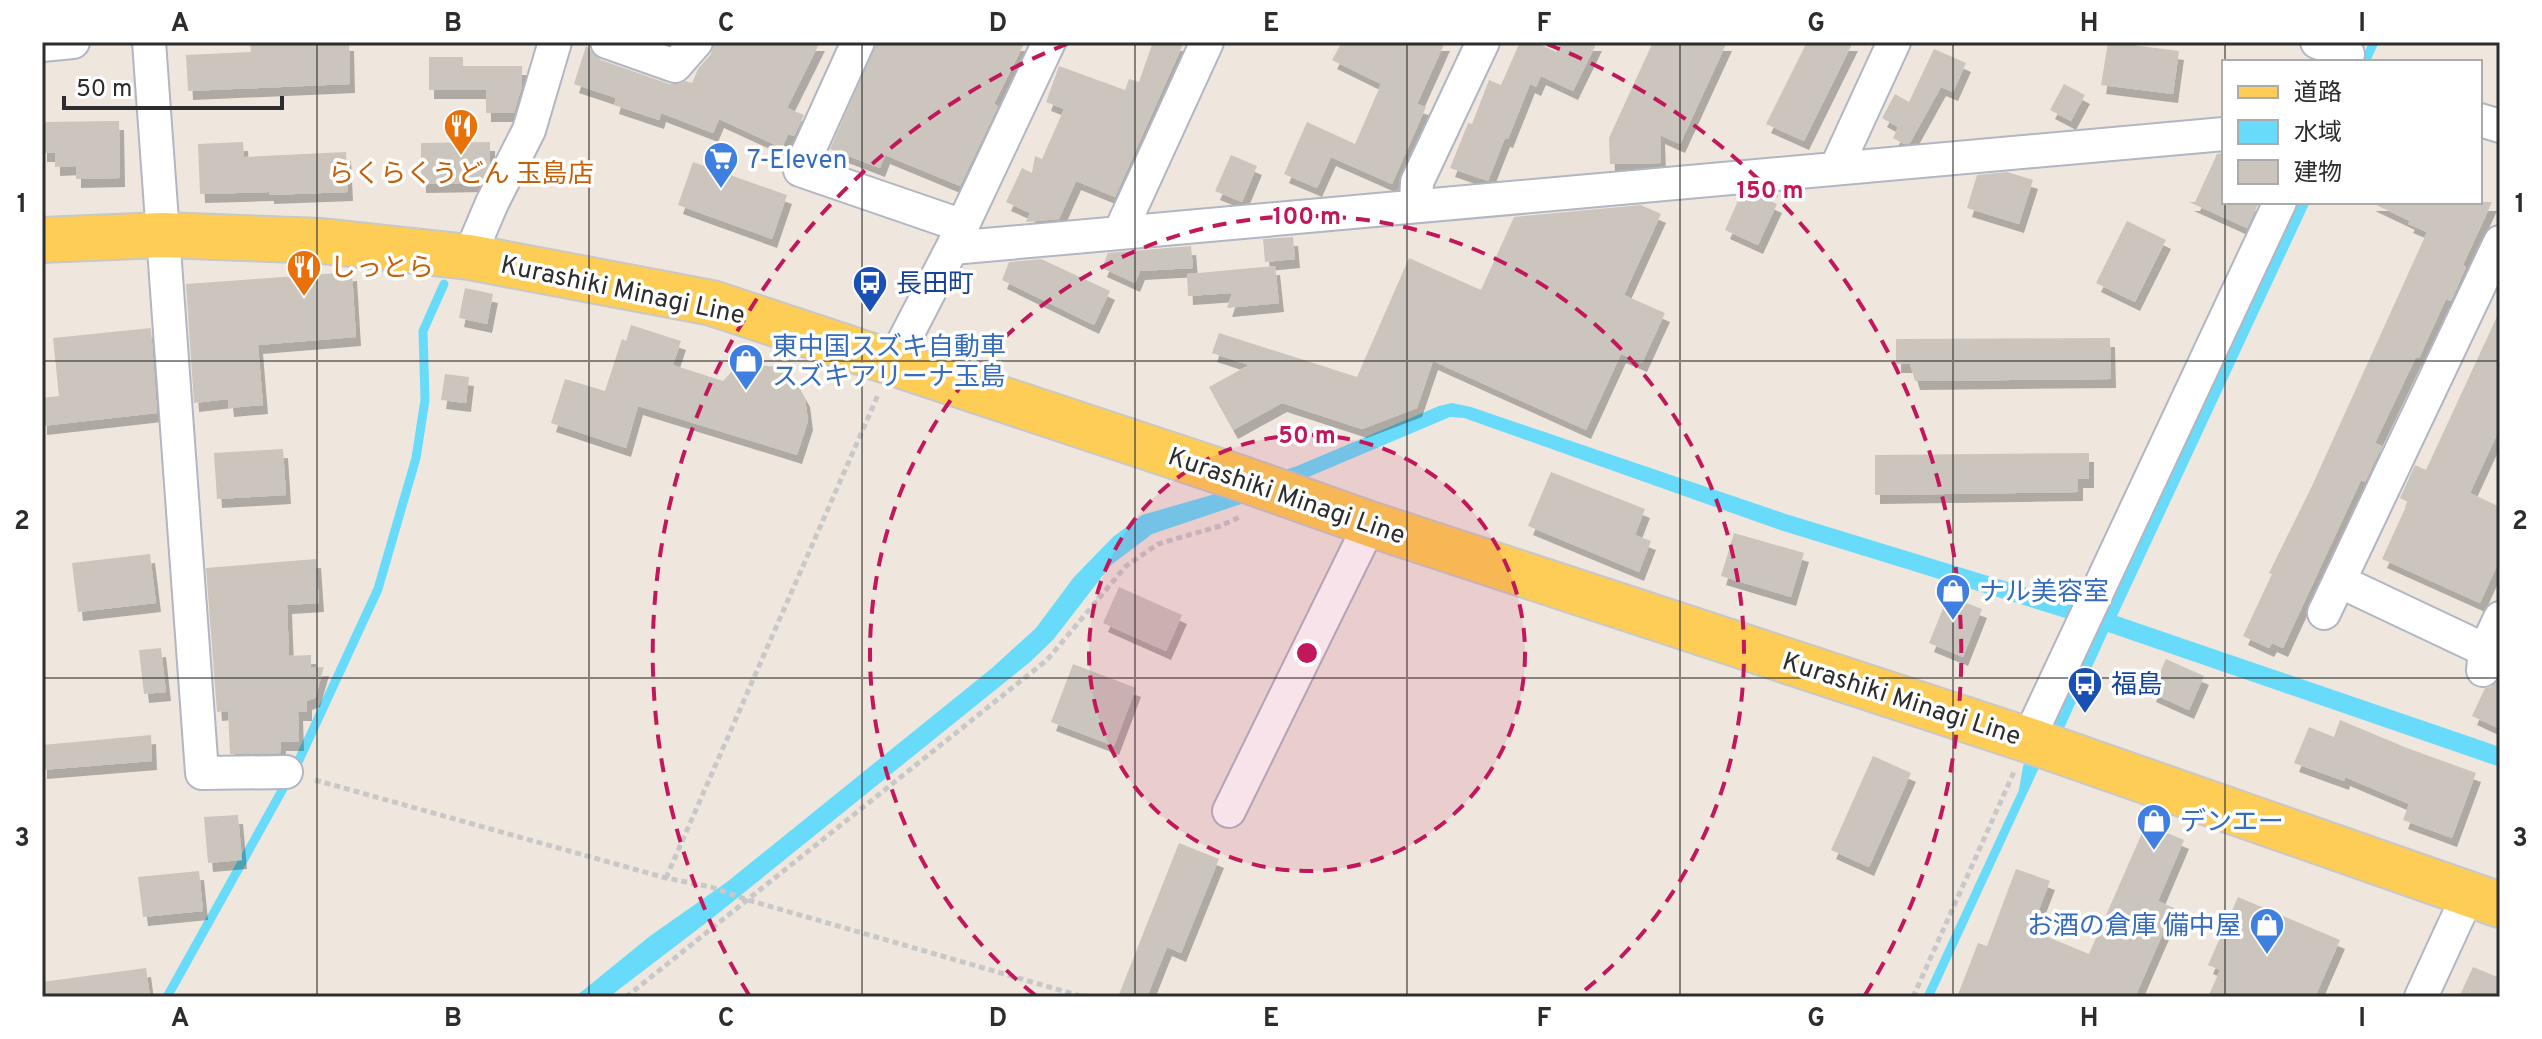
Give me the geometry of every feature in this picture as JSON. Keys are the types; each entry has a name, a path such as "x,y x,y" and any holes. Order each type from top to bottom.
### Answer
{"main road":[{"name":"Kurashiki Minagi Line","path":"42,240 162,235 322,241 469,257 712,303 2028,740 2484,900"}],"street":[{"path":"42,45 73,42"},
{"path":"149,42 202,773 297,775"},
{"path":"469,257 529,130 555,42"},
{"path":"607,42 675,66 696,42"},
{"path":"858,42 800,170 958,237 1120,232 2222,134"},
{"path":"893,362 958,237 1049,42"},
{"path":"1120,232 1207,42"},
{"path":"1416,205 1417,182 1483,42"},
{"path":"1836,168 1894,42"},
{"path":"2317,42 2349,53"},
{"path":"2028,740 2279,204"},
{"path":"2324,613 2500,242"},
{"path":"1229,811 1370,524"},
{"path":"2339,581 2484,660 2500,618"},
{"path":"2421,997 2484,900"}],"path":[{"path":"666,878 893,362"},
{"path":"626,997 1047,660 1126,566 1158,544 1220,526 1288,495"},
{"path":"1913,997 2028,740"},
{"path":"297,775 666,878 711,887 1084,997"}],"water":[{"path":"2290,204 2309,204 2117,616 2500,747 2500,767 2108,632 2065,726 2037,772 1933,997 1923,997 2019,790 2023,766 2049,719 2075,621 1780,530 1464,418 1450,417 1259,498 1152,534 1111,565 1053,640 1030,662 715,916 609,997 575,997 650,936 727,882 992,668 1036,628 1074,577 1113,537 1142,515 1297,466 1439,406 1452,403 1471,407 1786,514 2080,604"}],"building":[{"path":"250,42 349,42 350,84 188,91 186,55 251,52"},
{"path":"714,42 820,42 787,108 804,115 794,136 788,134 782,148 719,119 713,133 661,113 659,120 614,105 616,98 574,84 586,46 601,60 669,84 692,83 698,69 711,54"},
{"path":"877,42 1025,42 994,104 998,106 960,186 885,155 880,168 830,149"},
{"path":"1153,42 1184,42 1115,197 1076,181 1059,219 1026,222 1030,213 1006,202 1022,168 1032,173 1035,156 1042,159 1064,109 1046,102 1059,66 1125,90 1129,79 1139,82"},
{"path":"1342,42 1445,42 1417,104 1426,107 1392,184 1331,157 1317,188 1284,174 1307,122 1355,144 1381,84 1332,60"},
{"path":"1520,42 1535,42 1556,52 1561,42 1597,42 1573,91 1541,76 1536,87 1530,84 1488,181 1450,168 1489,80 1501,85"},
{"path":"1653,42 1727,42 1680,144 1660,135 1661,163 1610,164 1609,138"},
{"path":"1807,42 1853,42 1804,141 1766,124"},
{"path":"2108,42 2179,51 2173,94 2101,85"},
{"path":"1934,49 1966,63 1953,92 1941,87 1910,143 1904,144 1893,138 1898,127 1882,118 1895,94 1909,102"},
{"path":"429,57 463,57 463,66 522,66 522,86 514,113 486,113 486,90 429,90"},
{"path":"2064,84 2085,95 2071,121 2050,110"},
{"path":"119,121 120,178 76,179 76,166 55,167 55,153 42,153 42,122"},
{"path":"243,142 244,157 346,152 348,192 200,194 198,144"},
{"path":"490,142 490,164 481,183 421,184 421,143"},
{"path":"2222,153 2222,204 2258,204 2247,228 2189,202 2195,202 2217,154"},
{"path":"1231,155 1257,166 1242,202 1215,191"},
{"path":"693,162 787,195 772,239 678,205"},
{"path":"2007,172 2033,180 2019,224 1967,208 1977,175"},
{"path":"1757,195 1777,204 1758,245 1725,230 1740,196"},
{"path":"2492,202 2463,265 2466,267 2451,301 2446,299 2419,358 2416,357 2375,443 2382,446 2365,482 2361,480 2283,648 2272,643 2269,648 2243,636 2272,574 2269,573 2312,486 2427,232 2408,224 2410,221 2374,204"},
{"path":"1641,205 1661,214 1624,295 1665,313 1642,363 1621,354 1586,430 1433,361 1417,408 1362,429 1282,403 1233,430 1209,387 1249,365 1212,353 1219,333 1357,377 1409,258 1481,290 1514,217"},
{"path":"2127,221 2166,240 2135,302 2096,283"},
{"path":"1293,237 1295,259 1265,262 1263,239"},
{"path":"1191,246 1193,268 1140,271 1135,283 1102,268 1108,253"},
{"path":"1041,259 1110,291 1094,325 1002,280 1009,262"},
{"path":"1275,266 1279,303 1227,308 1232,293 1188,296 1187,274"},
{"path":"352,272 356,337 258,345 263,405 229,408 228,399 194,403 186,284"},
{"path":"465,288 493,294 487,324 459,318"},
{"path":"2500,310 2500,428 2470,493 2500,507 2500,559 2480,603 2382,559 2408,502 2400,498 2415,465 2426,470"},
{"path":"631,325 681,341 673,365 723,381 734,369 756,365 779,367 795,380 805,398 808,421 797,455 638,406 626,448 551,423 565,379 605,391 622,339 626,341"},
{"path":"151,328 157,413 42,426 42,398 59,396 53,338"},
{"path":"2110,338 2111,379 1915,381 1910,364 1896,364 1896,339"},
{"path":"445,374 469,377 466,403 441,400"},
{"path":"283,449 286,495 217,499 214,453"},
{"path":"2089,453 2089,479 2078,479 2078,492 1875,495 1875,455"},
{"path":"1551,472 1645,509 1635,535 1651,541 1639,572 1528,526"},
{"path":"1734,533 1804,553 1791,597 1721,576"},
{"path":"150,554 156,603 78,612 72,563"},
{"path":"316,559 319,603 287,605 289,656 311,655 311,668 324,667 315,698 307,701 307,712 298,712 299,742 281,742 281,753 230,754 228,711 217,712 206,568"},
{"path":"1119,587 1182,615 1166,651 1103,623"},
{"path":"1948,596 1982,609 1963,657 1929,643"},
{"path":"161,648 166,692 144,694 139,650"},
{"path":"2166,659 2204,676 2189,710 2151,693"},
{"path":"1073,664 1136,688 1114,746 1051,722"},
{"path":"2500,677 2500,729 2472,716 2485,688 2491,687"},
{"path":"2340,720 2476,773 2452,838 2403,820 2409,804 2345,777 2344,781 2294,763 2309,727 2334,737"},
{"path":"151,735 152,761 42,770 42,745"},
{"path":"1873,756 1911,773 1869,867 1831,850"},
{"path":"238,815 242,860 208,863 204,817"},
{"path":"2146,824 2184,840 2158,901 2174,908 2135,997 1957,997 1978,943 1987,946 2016,869 2050,881 2031,930 2089,954"},
{"path":"1179,843 1219,859 1181,953 1167,947 1147,997 1118,997"},
{"path":"199,871 203,911 143,917 138,877"},
{"path":"2238,897 2340,940 2315,997 2208,997 2220,970 2208,965"},
{"path":"2473,967 2500,978 2500,997 2459,997"},
{"path":"146,968 150,997 42,997 42,982"}],"waterway":[{"path":"2366,60 2374,42"},
{"path":"167,997 299,760 378,589 416,458 425,400 423,331 444,284"}],"place":[{"name":"らくらくうどん 玉島店","path":"461,157"},
{"name":"7-Eleven","path":"721,190"},
{"name":"しっとら","path":"304,298"},
{"name":"長田町","path":"870,314"},
{"name":"東中国スズキ自動車 スズキアリーナ玉島","path":"746,392"},
{"name":"ナル美容室","path":"1953,622"},
{"name":"福島","path":"2085,715"},
{"name":"デンエー","path":"2154,852"},
{"name":"お酒の倉庫 備中屋","path":"2267,956"}]}
